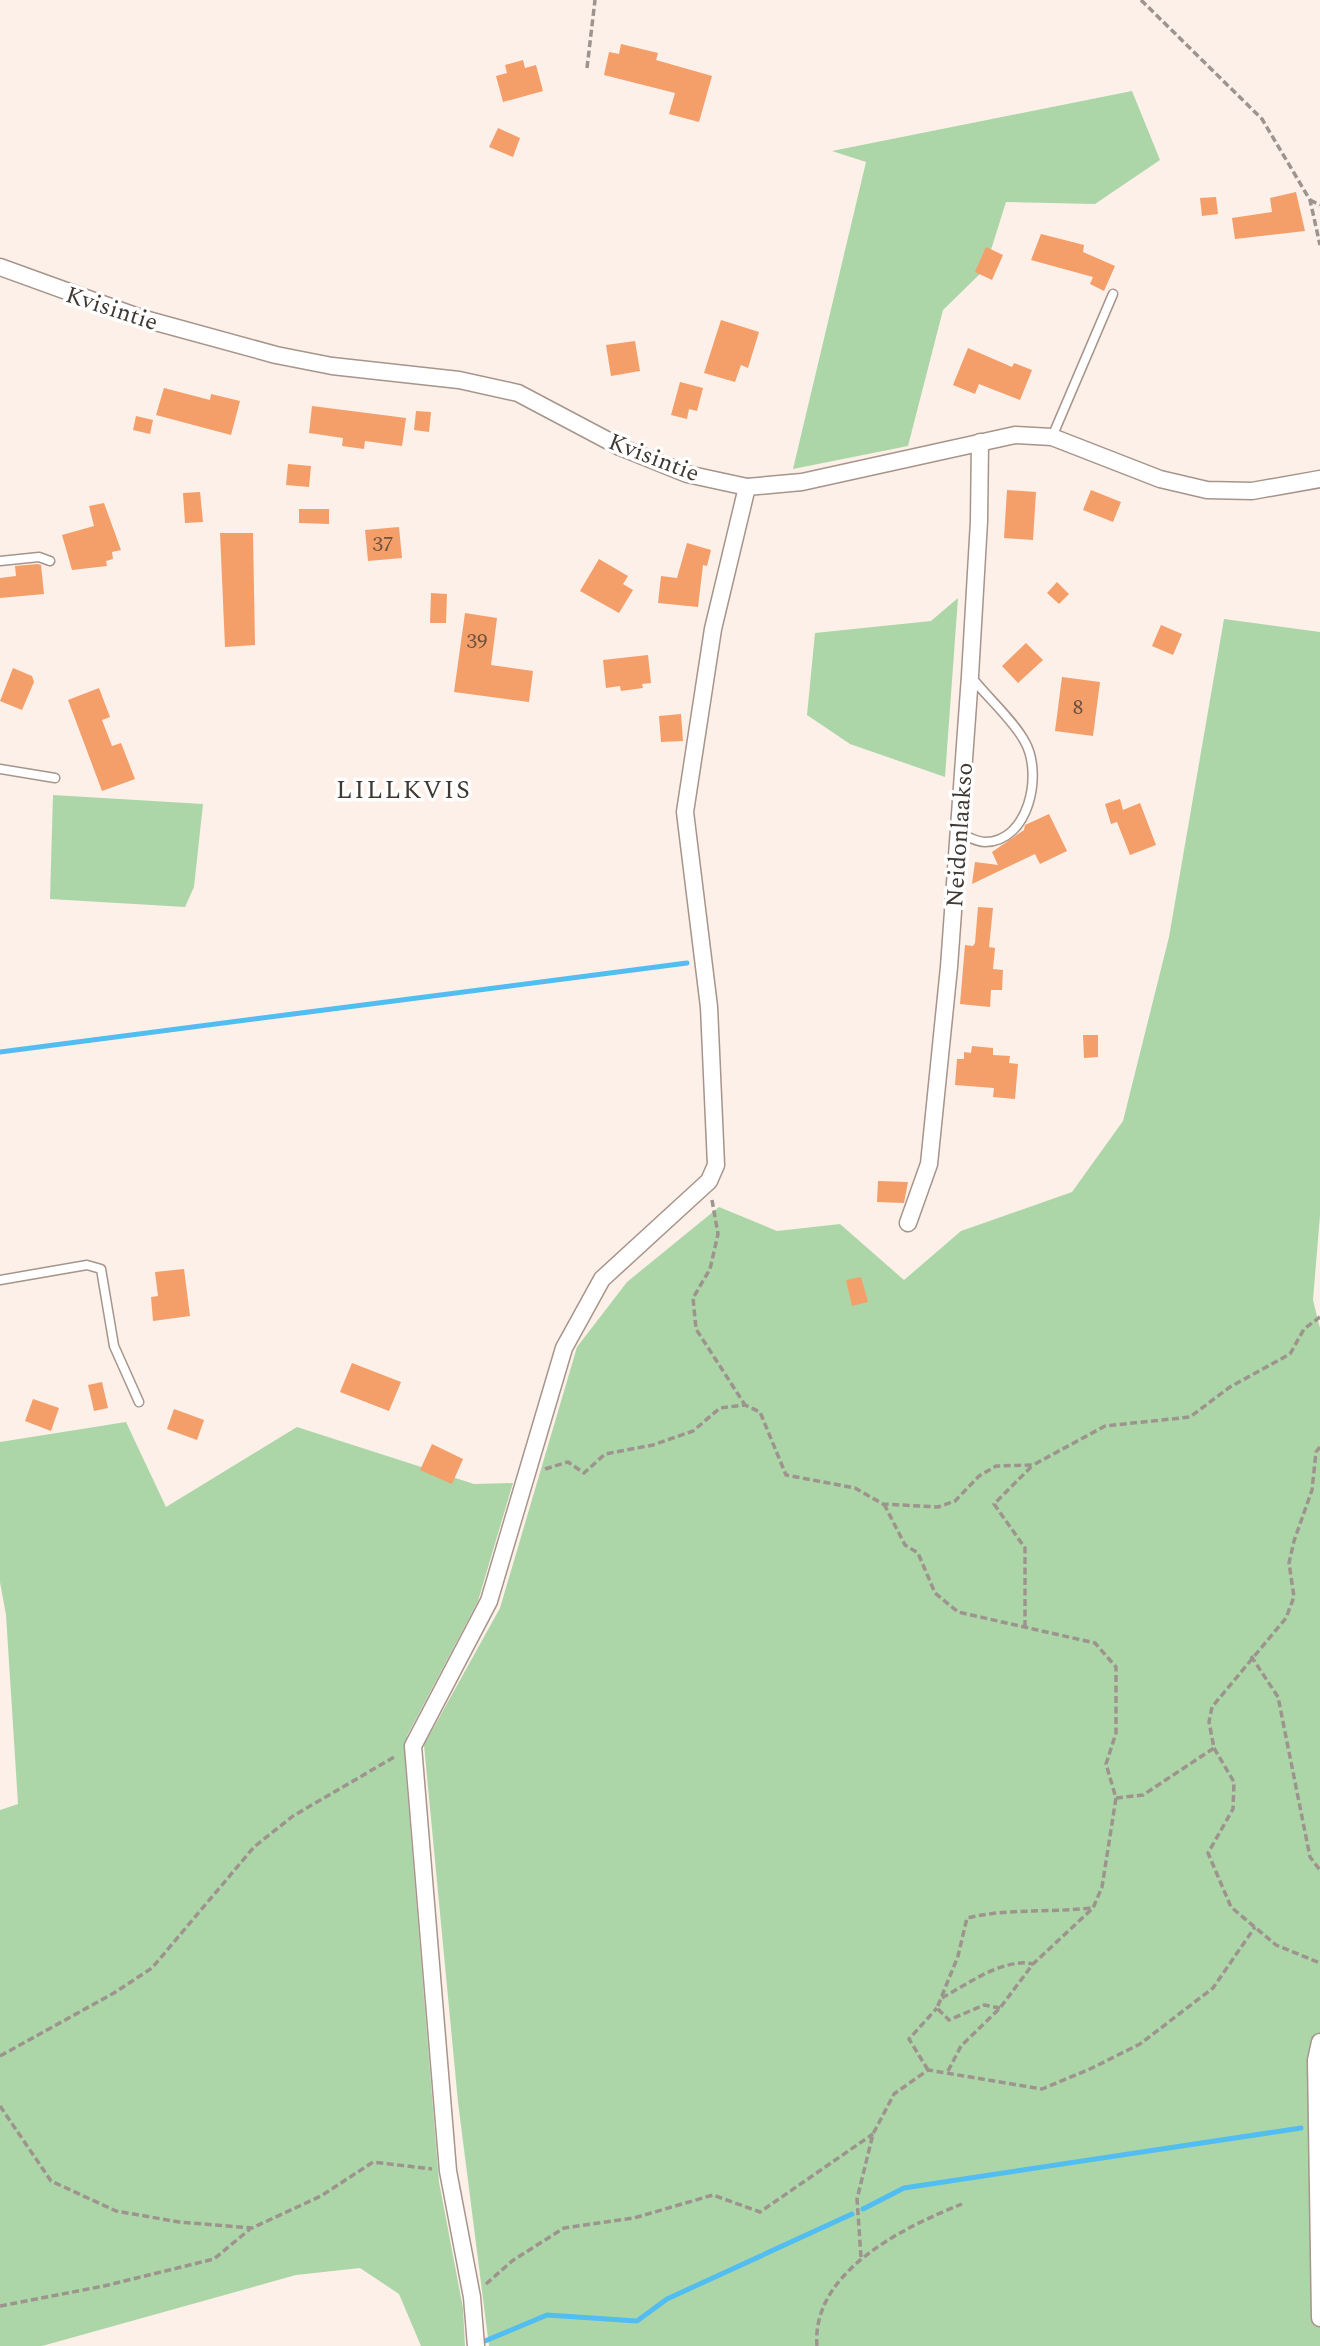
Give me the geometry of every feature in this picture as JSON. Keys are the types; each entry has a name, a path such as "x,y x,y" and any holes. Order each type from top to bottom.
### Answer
{"street":[{"name":"Kvisintie","path":"0,267 141,318 264,352 332,366 459,380 518,393 620,447 687,474 747,487 802,482 1015,435 1052,437 1148,475 1207,490 1252,491 1320,479"},
{"name":"Neidonlaakso","path":"908,1223 929,1164 959,833 979,521 980,442"},
{"path":"476,2346 471,2297 448,2171 431,1934 413,1746 489,1601 529,1474 564,1348 602,1279 709,1181 716,1165 709,1007 685,812 713,629 747,487"},
{"path":"1320,2042 1316,2060 1320,2318"}],"lane":[{"path":"1052,437 1112,294"},
{"path":"0,561 32,558 50,561"},
{"path":"959,833 982,842 1011,834 1022,821 1032,778 1026,742 970,676"},
{"path":"0,769 55,778"},
{"path":"0,1280 87,1265 101,1269 114,1346 139,1402"}],"path":[{"path":"587,68 595,0"},
{"path":"1141,0 1262,119 1310,200 1320,244"},
{"path":"1310,200 1320,205"},
{"path":"709,1181 718,1234 710,1269 693,1298 696,1329 745,1405"},
{"path":"1025,1627 1025,1548 994,1504 1033,1465 1105,1426 1190,1418 1230,1387 1290,1354 1304,1329 1320,1317"},
{"path":"529,1474 568,1462 584,1473 605,1454 653,1445 693,1431 720,1408 745,1405 760,1412 786,1475 855,1488 883,1504 938,1507 955,1501 979,1476 996,1466 1033,1465"},
{"path":"1320,1447 1316,1452 1312,1490 1289,1563 1294,1597 1286,1618 1251,1656 1212,1707 1209,1722 1214,1748 1234,1782 1234,1796 1233,1809 1208,1853 1231,1907 1276,1945 1320,1963"},
{"path":"883,1504 905,1545 918,1553 935,1593 958,1612 1095,1643 1116,1667 1116,1733 1106,1765 1116,1798 1102,1887 1093,1908 1033,1964 1000,2008 961,2046 947,2072"},
{"path":"1251,1656 1278,1697 1310,1857 1320,1870"},
{"path":"0,2056 114,1993 152,1968 254,1847 293,1816 413,1746"},
{"path":"1116,1798 1143,1795 1214,1748"},
{"path":"928,2070 909,2039 937,2008 958,1956 967,1918 1002,1910 1047,1913 1093,1908"},
{"path":"862,2257 857,2199 873,2134 894,2094 928,2070 1042,2089 1090,2069 1140,2044 1213,1988 1255,1927"},
{"path":"940,1999 975,1979 1021,1961 1033,1964"},
{"path":"937,2008 949,2020 984,2005 1000,2008"},
{"path":"0,2106 51,2181 116,2211 179,2222 252,2228"},
{"path":"471,2297 512,2261 564,2228 634,2218 713,2195 760,2212 873,2134"},
{"path":"0,2306 104,2287 214,2259 252,2228 321,2196 373,2162 448,2171"},
{"path":"817,2346 824,2304 862,2257 919,2221 962,2204"}],"green space":[{"path":"1132,91 1160,160 1095,204 1006,202 985,269 943,310 908,446 793,469 866,162 832,151"},
{"path":"958,598 945,777 850,744 807,715 815,633 931,621"},
{"path":"1224,619 1320,632 1320,1215 1313,1300 1320,1328 1320,2346 489,2346 458,2102 424,1745 500,1608 577,1347 627,1282 719,1207 777,1231 840,1224 904,1280 961,1231 1072,1192 1123,1121 1169,937"},
{"path":"53,795 203,804 194,887 185,907 50,899"},
{"path":"126,1422 166,1507 297,1427 474,1484 513,1483 478,1601 407,1736 405,1763 439,2182 463,2308 465,2346 421,2346 399,2294 360,2268 296,2275 42,2346 0,2346 0,1810 18,1804 6,1615 0,1582 0,1442"}],"building":[{"path":"621,44 658,53 656,60 712,76 699,122 669,114 675,93 604,75 609,52 619,54"},
{"path":"523,60 525,68 536,65 543,91 503,102 496,76 507,73 505,65"},
{"path":"498,128 520,138 513,157 489,147"},
{"path":"1296,192 1305,231 1235,239 1232,218 1272,212 1270,198"},
{"path":"1216,197 1218,214 1202,216 1200,198"},
{"path":"1041,234 1084,245 1083,252 1115,266 1104,291 1090,284 1093,277 1031,260"},
{"path":"986,247 1003,255 992,280 975,272"},
{"path":"721,320 759,332 748,368 741,365 735,382 704,373"},
{"path":"635,341 640,371 611,376 606,345"},
{"path":"968,348 1012,367 1014,363 1032,370 1020,400 979,384 975,394 953,385"},
{"path":"680,382 703,388 697,411 689,409 687,419 671,415"},
{"path":"164,388 210,400 211,394 240,401 231,435 156,415"},
{"path":"312,406 406,418 402,446 365,441 364,449 342,446 343,438 309,433"},
{"path":"416,411 431,412 429,432 414,430"},
{"path":"136,416 153,420 150,434 133,430"},
{"path":"288,464 311,466 309,487 286,485"},
{"path":"1007,490 1036,492 1033,540 1004,538"},
{"path":"1091,490 1121,502 1113,522 1083,510"},
{"path":"200,492 203,522 185,523 183,493"},
{"path":"104,503 121,550 112,552 113,559 106,561 107,566 72,570 62,535 94,526 89,506"},
{"path":"299,509 329,509 329,524 299,523"},
{"path":"399,527 402,558 368,561 365,530"},
{"path":"220,533 253,533 255,645 225,647"},
{"path":"687,543 711,550 707,566 703,565 698,607 658,603 661,576 677,578"},
{"path":"599,559 628,576 623,584 633,590 619,613 580,591"},
{"path":"41,565 44,594 0,598 0,578 16,576 15,566"},
{"path":"1057,582 1069,594 1059,604 1047,593"},
{"path":"431,593 447,594 446,623 430,623"},
{"path":"465,613 497,618 491,665 533,671 529,702 454,692"},
{"path":"1161,625 1182,634 1173,655 1152,646"},
{"path":"1026,643 1043,660 1018,683 1002,666"},
{"path":"648,655 651,683 642,684 643,688 621,691 620,686 606,688 603,660"},
{"path":"13,668 32,676 34,682 22,710 0,701"},
{"path":"1062,677 1100,682 1093,736 1055,731"},
{"path":"99,688 110,717 102,720 112,746 121,743 135,779 102,791 68,700"},
{"path":"681,714 683,741 661,742 659,716"},
{"path":"1120,799 1123,810 1140,803 1156,845 1130,855 1117,822 1111,824 1105,804"},
{"path":"1049,814 1067,851 1040,864 1035,854 972,884 975,862 998,865 992,852 1024,830 1025,825"},
{"path":"978,907 993,908 989,947 995,948 993,969 1003,970 1002,990 991,990 990,1007 960,1004 965,945 973,946 975,943"},
{"path":"1083,1035 1098,1035 1098,1057 1084,1058"},
{"path":"972,1046 993,1048 993,1055 1010,1056 1009,1063 1018,1064 1015,1099 993,1097 994,1088 955,1085 957,1059 964,1059 964,1052 971,1053"},
{"path":"878,1181 908,1182 904,1203 877,1202"},
{"path":"184,1269 190,1316 153,1321 151,1297 158,1296 155,1272"},
{"path":"861,1277 868,1302 852,1306 846,1280"},
{"path":"352,1363 401,1382 389,1411 340,1392"},
{"path":"102,1382 108,1408 94,1411 88,1385"},
{"path":"33,1399 59,1408 51,1431 25,1421"},
{"path":"174,1409 204,1420 197,1440 167,1429"},
{"path":"432,1444 463,1459 452,1484 420,1470"}],"waterway":[{"path":"0,1052 687,963"},
{"path":"863,2209 904,2188 1301,2128"},
{"path":"485,2341 547,2315 637,2321 667,2299 852,2214"}],"district":[{"name":"LILLKVIS","path":"404,789"}]}
